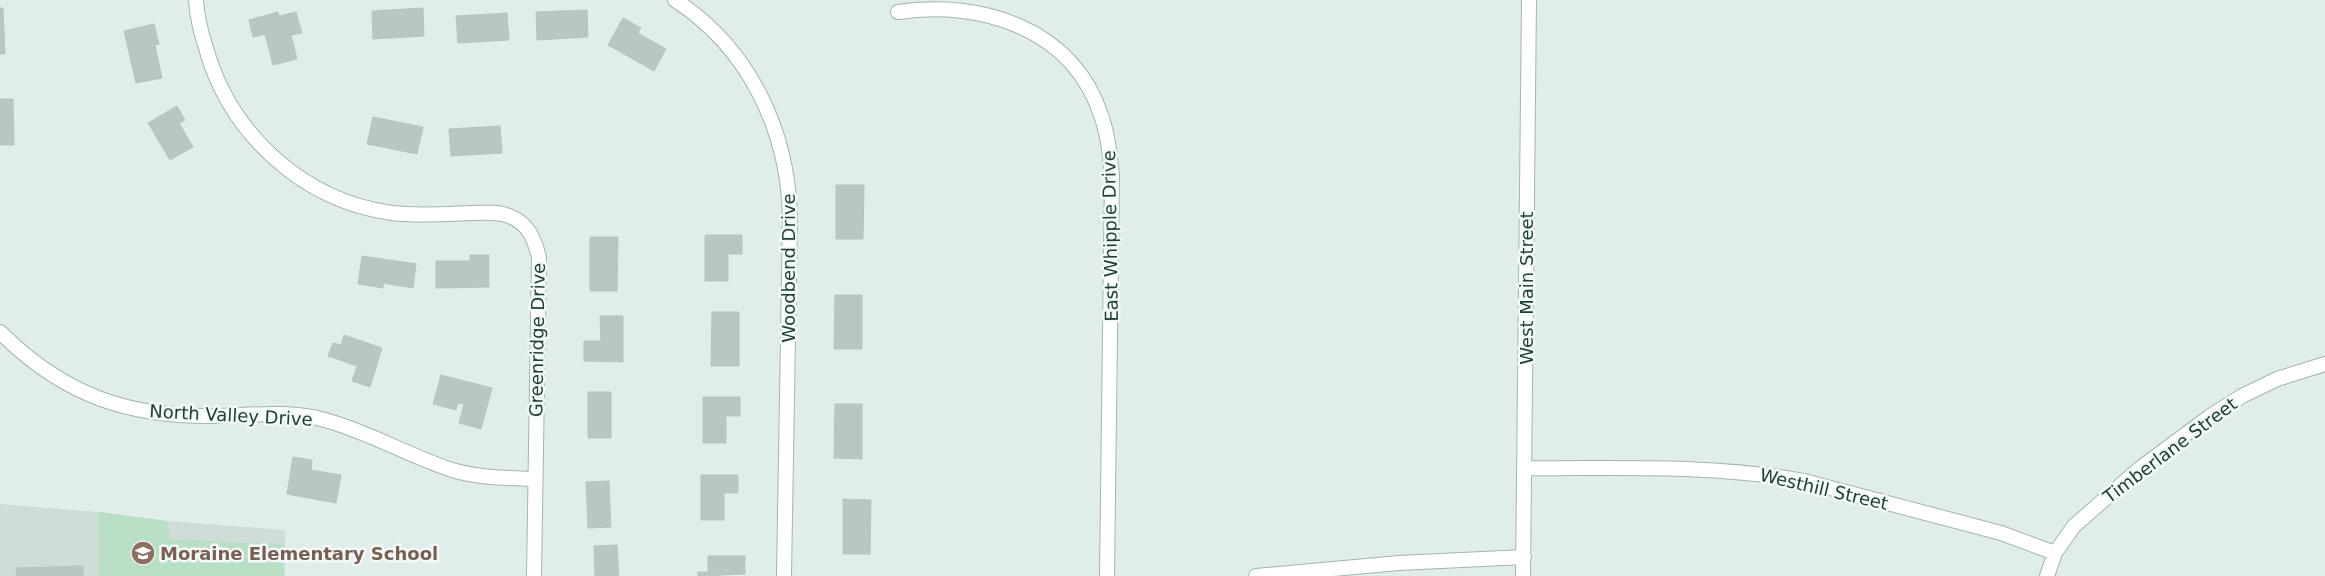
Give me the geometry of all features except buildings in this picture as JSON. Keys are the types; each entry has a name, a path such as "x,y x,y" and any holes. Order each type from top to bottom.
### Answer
{"street":[{"name":"Greenridge Drive","path":"196,0 201,32 209,60 232,108 267,153 288,171 326,192 369,208 415,215 499,213 517,219 530,232 539,256 534,576"},
{"name":"Woodbend Drive","path":"675,0 715,32 749,74 770,112 785,162 790,217 784,576"},
{"name":"West Main Street","path":"1524,576 1526,155 1530,0"},
{"name":"East Whipple Drive","path":"898,12 924,8 959,9 992,15 1020,25 1044,40 1067,59 1088,87 1100,114 1109,142 1112,175 1107,576"},
{"name":"North Valley Drive","path":"0,332 29,360 53,376 86,393 137,410 186,416 275,413 306,416 342,426 454,470 492,477 535,479"},
{"name":"Timberlane Street","path":"2047,576 2055,552 2074,526 2139,469 2209,417 2242,396 2268,383 2325,364"},
{"name":"Westhill Street","path":"1525,468 1708,469 1772,475 1804,481 2001,533 2055,552"},
{"path":"1256,576 1399,563 1524,557"}],"shaded area":[{"name":"Moraine Elementary School","path":"0,504 98,512 167,521 285,530 285,576 0,576"}],"green space":[{"path":"98,512 167,521 169,539 283,545 284,576 99,576"}],"place":[{"name":"Moraine Elementary School","path":"143,553"}]}
